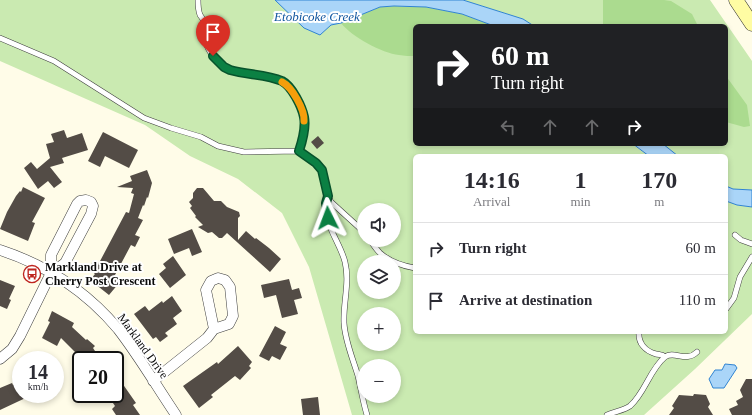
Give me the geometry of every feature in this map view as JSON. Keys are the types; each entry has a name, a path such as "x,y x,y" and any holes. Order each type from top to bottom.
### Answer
{"main road":[{"path":"736,0 752,24"}],"street":[{"path":"0,359 12,349 20,336 51,273 51,255 76,207 82,200 89,201 93,206 92,211 65,263 51,273"},
{"name":"Markland Drive","path":"0,250 21,258 51,273 87,298 108,319 127,342 176,415"},
{"path":"153,381 207,338 214,329 229,324 233,316 229,285 226,280 218,278 210,281 206,290 214,329"}],"lane":[{"path":"198,0 199,10 205,25 205,38 213,56 218,63 230,70 281,81 291,89 299,103 304,117 302,141 299,151"},
{"path":"0,38 54,61 144,118 201,137 218,146 244,152 299,151 316,163 322,170 328,196 331,202 357,226"},
{"path":"328,196 326,211 345,262 347,282 344,323 345,335 359,379 362,401 367,415"},
{"path":"735,235 741,240 752,244"},
{"path":"376,247 385,256 396,262 413,267"},
{"path":"728,306 734,298 740,277 752,257"},
{"path":"639,334 640,342 645,349 665,357"},
{"path":"607,415 624,410 635,401 665,357 672,355 687,358 697,352"}],"green space":[{"path":"0,0 275,0 304,28 341,23 363,15 470,24 413,24 413,146 635,146 646,154 413,154 413,334 728,334 728,202 737,205 752,207 752,314 695,369 644,415 352,415 309,267 282,213 238,179 190,156 145,125 0,61"},
{"path":"463,0 710,0 727,24 531,24 523,19"},
{"path":"603,0 671,1 692,14 697,24 603,24"},
{"path":"380,7 426,7 462,14 489,24 413,24 413,56 392,54 368,44 352,34 341,23"},
{"path":"728,26 752,61 752,190 733,189 728,187 728,154 676,154 666,146 728,146"},
{"path":"728,79 747,105 750,126 744,127 728,123"}],"water":[{"name":"Etobicoke Creek","path":"275,0 463,0 523,19 531,24 489,24 462,14 426,7 394,6 380,7 341,23 331,25 320,35 304,28"},
{"path":"636,146 666,146 676,154 646,154"},
{"path":"728,187 733,189 752,190 752,207 737,205 728,202"},
{"path":"725,364 735,365 737,368 724,388 713,388 709,379 715,370 722,370"}],"building":[{"path":"64,130 67,138 82,133 88,150 62,158 64,163 50,167 62,182 54,188 48,181 38,189 24,168 31,162 37,169 50,158 46,144 54,142 51,134"},
{"path":"103,132 138,150 129,168 105,156 100,167 88,161"},
{"path":"318,136 324,143 317,149 311,142"},
{"path":"147,170 152,183 148,198 147,197 138,218 143,220 135,235 140,237 135,247 131,245 115,275 118,278 116,280 119,283 109,295 90,280 95,274 88,268 94,260 99,263 126,212 129,213 134,194 131,193 133,188 117,187 132,181 130,176"},
{"path":"23,187 45,198 32,222 35,223 28,241 0,229 7,212"},
{"path":"197,188 203,188 214,201 221,201 227,207 239,212 238,240 246,231 281,259 270,272 227,233 222,238 219,238 212,232 208,233 198,227 203,225 195,217 196,216 190,208 192,206 189,202 193,198 193,193"},
{"path":"192,229 202,252 192,256 189,248 174,254 168,239"},
{"path":"173,256 186,275 170,288 159,274 166,268 163,264"},
{"path":"289,279 292,290 299,288 302,298 294,300 298,314 282,318 276,295 264,298 261,285"},
{"path":"0,280 15,286 9,299 11,300 7,309 0,306"},
{"path":"172,296 182,311 173,318 177,324 165,333 168,336 160,342 156,337 153,339 134,314 145,306 149,311 162,301 163,303"},
{"path":"52,311 74,323 72,327 95,346 93,348 95,351 74,351 61,338 57,346 42,338 50,322 48,321"},
{"path":"275,326 286,332 280,344 287,347 280,360 272,356 269,361 259,356"},
{"path":"238,346 252,362 249,366 251,368 240,380 235,376 211,395 213,397 199,408 183,386 217,362 218,364"},
{"path":"746,379 752,379 752,415 732,415 729,409 738,405 736,401 743,397 740,390"},
{"path":"12,383 12,403 15,403 0,410 0,388"},
{"path":"124,386 136,403 133,405 140,415 116,415 112,409 115,406 113,403 124,403"},
{"path":"694,394 706,395 710,404 708,407 713,415 669,415 674,408 672,406 679,395 693,396"},
{"path":"318,397 320,415 303,415 301,399"}],"slow traffic":[{"path":"282,82 291,89 299,103 304,121"}],"place":[{"name":"Markland Drive at Cherry Post Crescent","path":"32,274"}],"route":[{"path":"213,56 218,63 230,70 272,78 281,81 291,89 299,103 304,117 302,141 299,151 316,163 322,170 328,196 326,211 328,218"}]}
